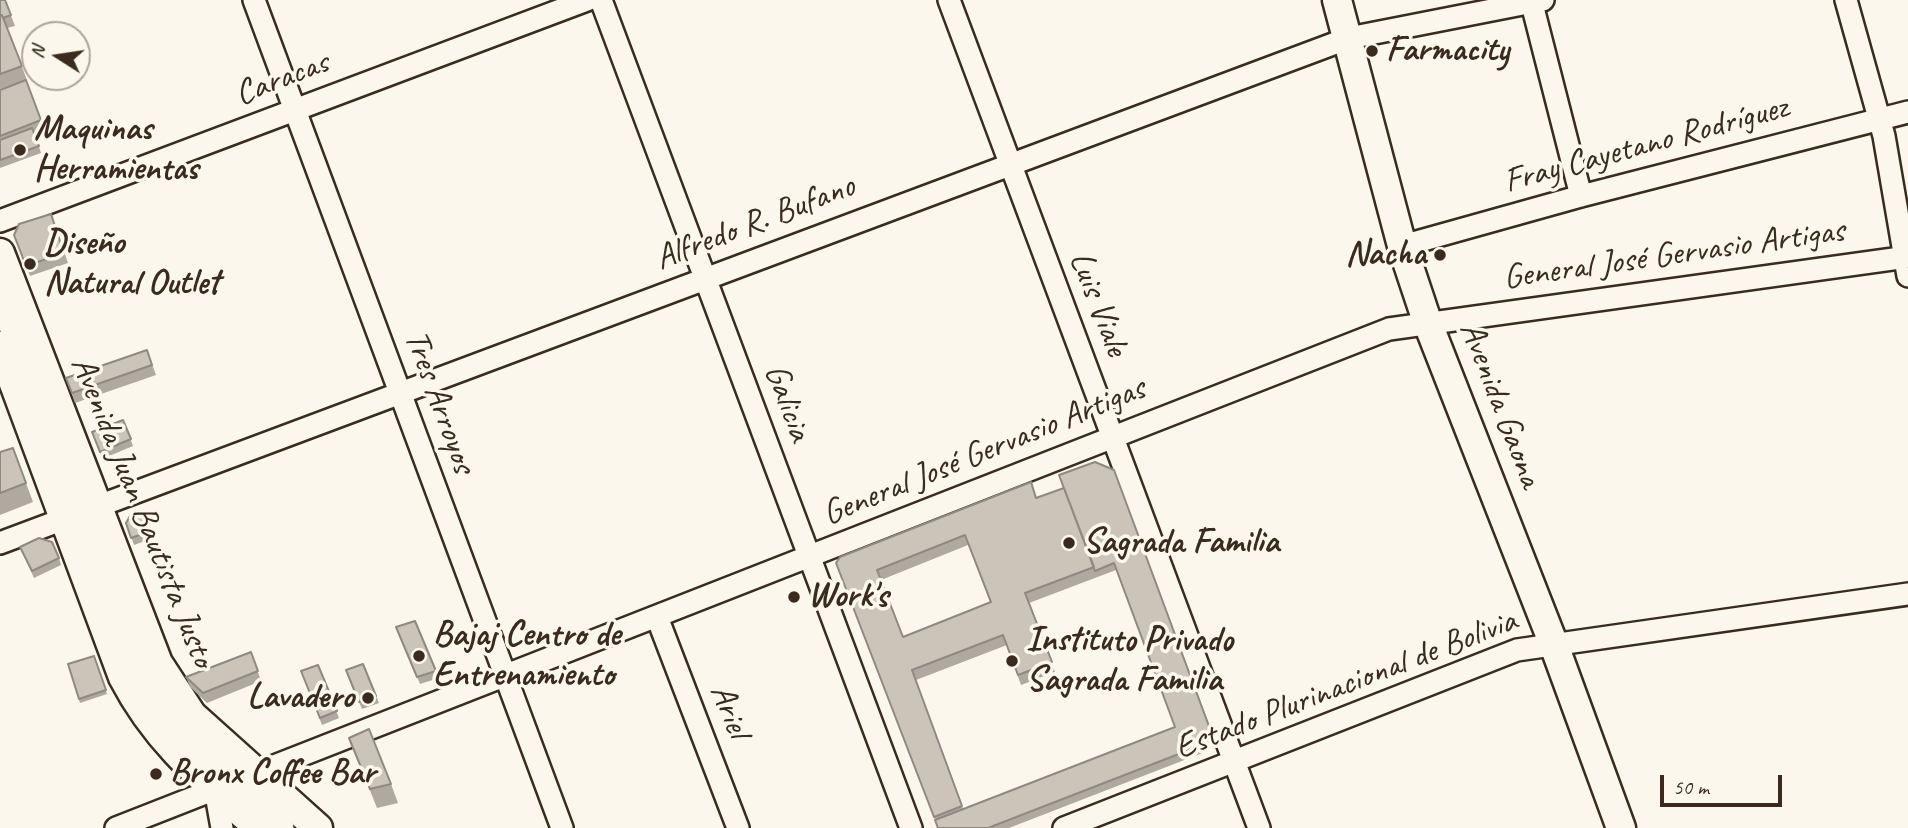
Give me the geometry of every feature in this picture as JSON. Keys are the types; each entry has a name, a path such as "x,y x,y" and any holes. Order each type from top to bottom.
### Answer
{"main road":[{"name":"Avenida Gaona","path":"1337,0 1402,246 1427,321 1554,645 1621,828"},
{"name":"Avenida Juan Bautista Justo","path":"0,253 80,513 123,677 137,705 173,751 235,781 318,828"},
{"name":"Avenida Juan Bautista Justo","path":"0,346 80,513 158,663 174,692 206,730 259,828"}],"street":[{"name":"Tres Arroyos","path":"254,0 562,828"},
{"name":"Caracas","path":"0,221 587,0"},
{"name":"Galicia","path":"601,0 911,828"},
{"name":"Luis Viale","path":"949,0 1259,828"},
{"path":"1846,0 1879,119 1907,263"},
{"name":"Alfredo R. Bufano","path":"0,543 1349,38 1535,1"},
{"path":"1535,1 1581,196"},
{"name":"Fray Cayetano Rodríguez","path":"1402,246 1581,196 1908,112"},
{"name":"General José Gervasio Artigas","path":"116,828 1390,328 1427,321 1907,263"},
{"path":"0,300 80,513"},
{"name":"Estado Plurinacional de Bolivia","path":"1064,828 1517,650 1908,594"},
{"name":"Ariel","path":"657,617 738,828"},
{"path":"222,828 235,781 283,828"}],"building":[{"path":"0,0 5,0 11,15 3,18 0,16"},
{"path":"2,15 21,66 0,74"},
{"path":"21,82 21,91 30,91 41,120 0,136 0,90"},
{"path":"32,128 39,146 0,160 0,140"},
{"path":"51,214 64,253 26,266 14,235 19,224"},
{"path":"147,350 152,365 72,393 66,378"},
{"path":"123,420 131,439 100,452 92,432"},
{"path":"13,448 26,483 0,493 0,452"},
{"path":"1095,462 1114,470 1210,729 1202,745 988,828 938,828 935,820 1175,727 1114,563 1095,571 1059,475"},
{"path":"1031,482 1036,498 1064,488 1094,567 1025,593 1052,662 1018,675 1003,635 912,670 962,806 934,817 836,563 840,557","holes":["965,535 991,602 903,637 877,570"]},
{"path":"144,511 151,531 131,538 126,523 130,516"},
{"path":"39,538 52,542 59,558 32,571 20,547"},
{"name":"Bajaj Centro de Entrenamiento","path":"415,621 436,671 417,677 396,627"},
{"path":"251,652 258,671 203,693 186,677"},
{"path":"94,656 106,690 79,699 68,664"},
{"path":"363,664 376,696 359,702 346,670"},
{"path":"318,665 337,711 320,718 301,671"},
{"path":"369,729 391,784 370,789 349,738"}],"place":[{"name":"Farmacity","path":"1372,51"},
{"name":"Maquinas Herramientas","path":"20,150"},
{"name":"Nacha","path":"1440,255"},
{"name":"Diseño Natural Outlet","path":"30,264"},
{"name":"Sagrada Familia","path":"1069,543"},
{"name":"Work's","path":"794,597"},
{"name":"Bajaj Centro de Entrenamiento","path":"419,656"},
{"name":"Instituto Privado Sagrada Familia","path":"1012,661"},
{"name":"Lavadero","path":"368,698"},
{"name":"Bronx Coffee Bar","path":"156,774"}]}
